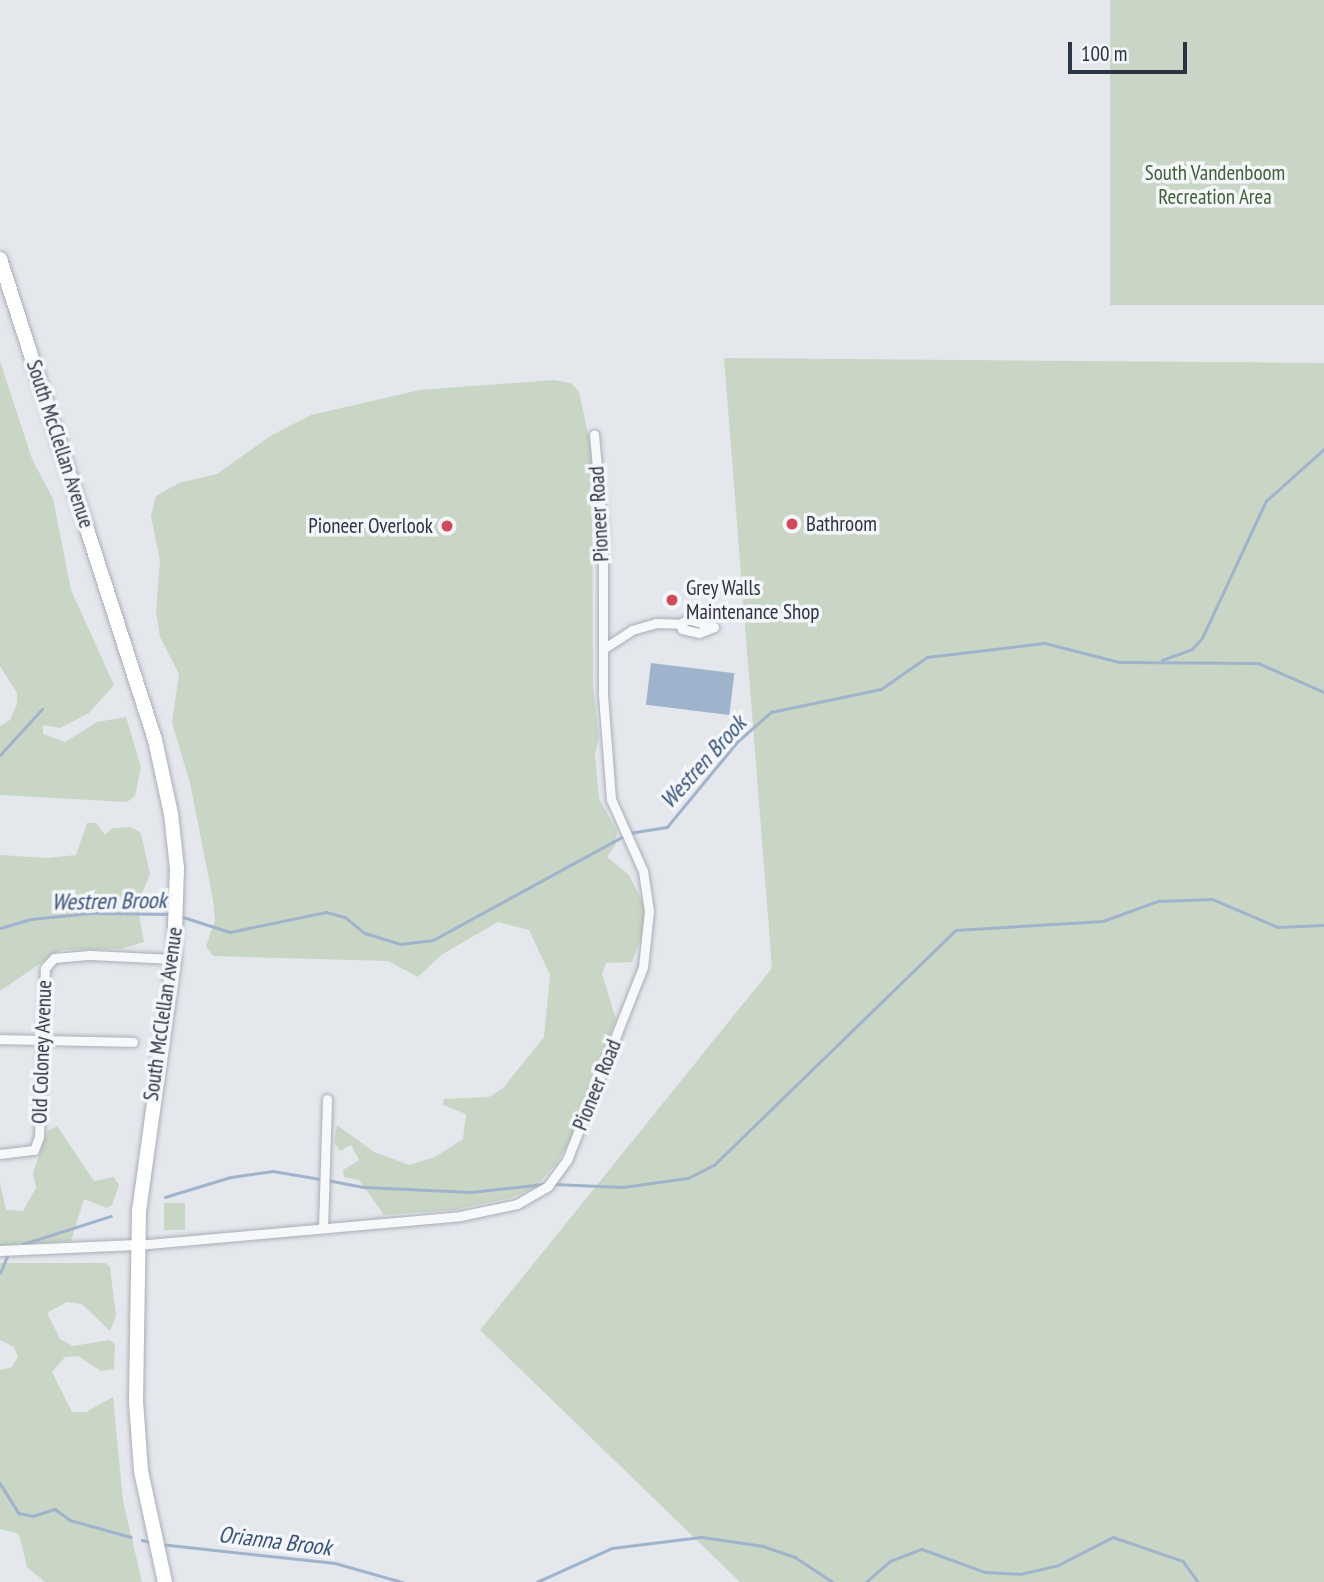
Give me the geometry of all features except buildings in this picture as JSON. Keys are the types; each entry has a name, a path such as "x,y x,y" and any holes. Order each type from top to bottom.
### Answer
{"main road":[{"name":"South McClellan Avenue","path":"0,259 155,740 177,867 174,960 145,1145 137,1245 136,1401 141,1471 165,1582"}],"street":[{"name":"Pioneer Road","path":"0,1251 137,1245 460,1216 517,1204 548,1186 567,1160 643,967 649,911 643,871 611,799 603,649 603,535 594,434"},
{"path":"603,649 632,630 680,624"},
{"name":"Old Coloney Avenue","path":"0,1154 34,1150 39,1137 41,982 54,958 174,960"},
{"path":"0,1039 40,1037 133,1042"},
{"path":"323,1228 327,1099"}],"green space":[{"name":"South Vandenboom Recreation Area","path":"1110,0 1324,0 1324,305 1110,305"},
{"path":"724,358 1324,363 1324,1582 740,1582 480,1330 772,968"},
{"path":"0,361 32,459 53,499 71,590 114,685 89,713 60,728 43,725 43,734 65,742 97,722 126,717 141,767 135,796 127,802 0,795 0,726 10,720 17,704 17,693 0,666"},
{"path":"554,380 571,383 579,392 592,451 593,686 599,737 595,755 599,799 617,831 616,844 607,857 629,875 644,905 645,927 632,962 606,963 602,974 616,1019 572,1137 556,1164 534,1188 510,1198 453,1210 384,1215 359,1180 344,1177 343,1170 359,1160 351,1145 340,1151 334,1142 337,1125 374,1152 409,1165 435,1157 463,1139 466,1114 443,1105 444,1099 489,1097 503,1088 544,1037 550,975 529,930 498,922 441,955 418,977 388,961 213,956 206,946 215,920 213,900 190,783 172,723 179,674 160,637 156,611 160,561 151,516 156,496 179,483 217,474 272,435 311,415 420,390"},
{"path":"87,823 96,823 105,835 113,828 130,827 141,833 150,874 137,905 144,942 121,949 60,950 0,991 0,855 47,858 76,855"},
{"path":"57,1126 94,1181 114,1177 119,1185 112,1205 107,1208 84,1199 71,1241 0,1246 0,1183 6,1210 23,1211 36,1188 33,1173 43,1143 48,1131"},
{"path":"164,1203 185,1203 185,1230 164,1230"},
{"path":"0,1263 106,1263 110,1267 116,1316 110,1331 82,1304 67,1302 47,1313 60,1339 73,1346 109,1340 115,1344 114,1369 101,1371 78,1356 65,1357 52,1372 72,1412 86,1412 113,1397 123,1501 142,1582 45,1582 27,1567 19,1534 0,1529 0,1370 12,1367 18,1357 14,1347 0,1340"}],"water":[{"path":"651,663 734,673 729,715 646,705"}],"waterway":[{"path":"1162,660 1192,649 1202,638 1266,501 1324,449"},
{"name":"Westren Brook","path":"629,833 667,827 737,742 771,712 881,689 927,657 1045,643 1119,662 1258,663 1324,692"},
{"path":"0,755 42,709"},
{"name":"Westren Brook","path":"180,916 230,932 326,912 345,917 365,933 400,944 433,940 624,836"},
{"path":"554,1184 623,1187 688,1178 714,1165 956,930 1103,921 1158,901 1212,899 1278,927 1324,925"},
{"name":"Westren Brook","path":"0,928 31,919 90,913 170,914"},
{"path":"165,1197 231,1177 273,1171 321,1179"},
{"path":"327,1180 364,1187 471,1192 544,1184"},
{"path":"23,1244 111,1216"},
{"path":"0,1273 8,1254"},
{"name":"Orianna Brook","path":"0,1483 19,1513 33,1516 55,1509 70,1520 131,1537"},
{"name":"Orianna Brook","path":"537,1582 612,1548 702,1537 763,1546 795,1557 833,1582"},
{"path":"866,1582 890,1561 922,1549 985,1572 1020,1574 1058,1565 1113,1537 1183,1561 1198,1582"},
{"name":"Orianna Brook","path":"142,1540 150,1542"},
{"name":"Orianna Brook","path":"160,1544 335,1563 402,1582"}],"place":[{"name":"Bathroom","path":"792,524"},
{"name":"Pioneer Overlook","path":"447,526"},
{"name":"Grey Walls Maintenance Shop","path":"672,600"}]}
